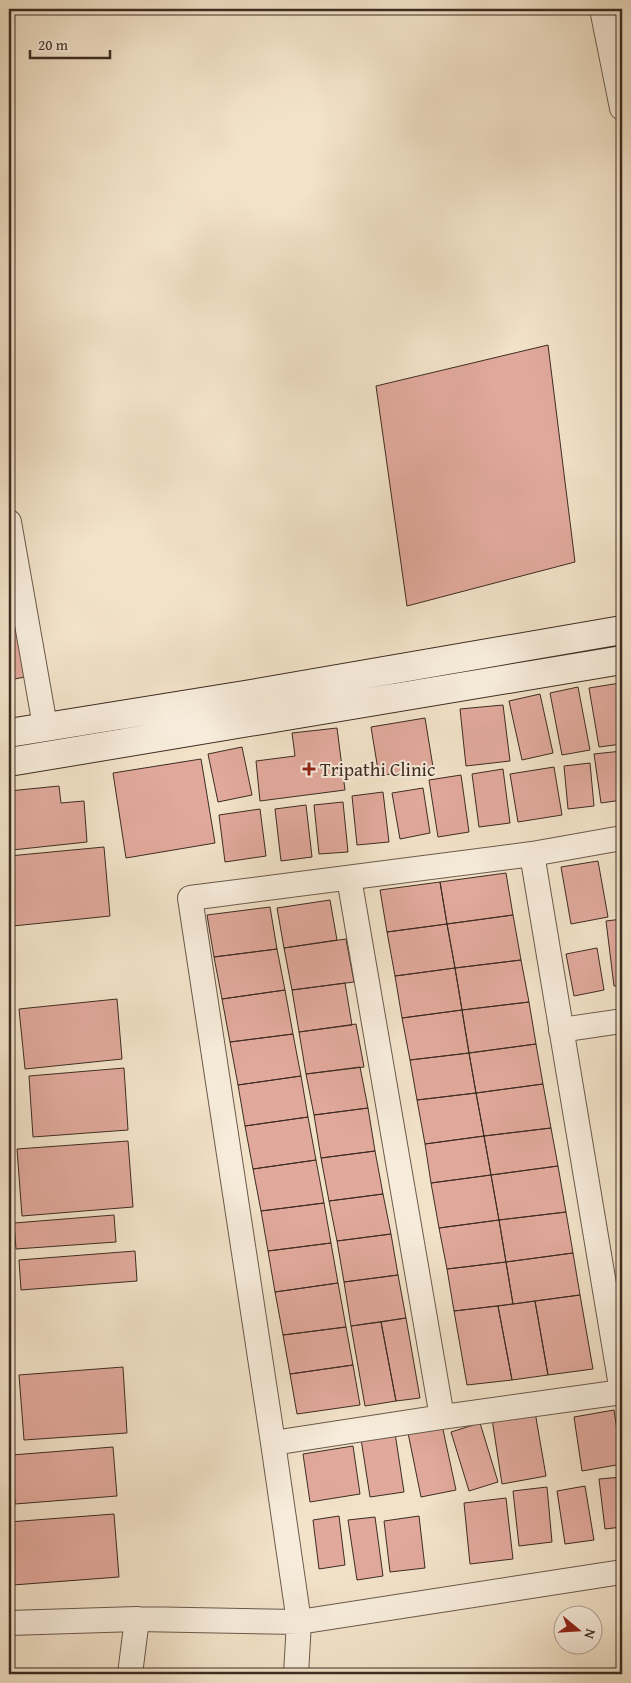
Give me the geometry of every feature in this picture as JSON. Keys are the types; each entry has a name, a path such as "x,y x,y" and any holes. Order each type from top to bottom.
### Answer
{"street":[{"path":"602,9 622,108"},
{"path":"9,522 12,562 46,726"},
{"path":"9,733 251,694 622,630"},
{"path":"9,762 622,660"},
{"path":"296,1674 299,1622 190,898 532,854 622,838"},
{"path":"273,1443 622,1392 532,854"},
{"path":"349,878 442,1417"},
{"path":"561,1030 622,1020"},
{"path":"9,1623 137,1619 299,1622 622,1572"},
{"path":"130,1674 137,1619"}],"building":[{"path":"548,345 575,562 407,606 376,386"},
{"path":"9,579 25,677 9,680"},
{"path":"620,683 622,696 622,744 599,747 589,688"},
{"path":"578,687 590,750 562,755 550,693"},
{"path":"540,694 553,753 522,760 509,701"},
{"path":"503,705 510,761 466,766 460,709"},
{"path":"425,718 433,767 379,776 371,727"},
{"path":"337,728 345,790 260,801 256,761 295,756 292,733"},
{"path":"242,747 252,795 218,802 208,754"},
{"path":"622,751 622,800 601,803 594,754"},
{"path":"201,759 215,843 126,858 113,773"},
{"path":"590,763 594,806 568,809 564,766"},
{"path":"554,767 562,815 518,822 510,774"},
{"path":"503,769 510,823 479,827 472,774"},
{"path":"461,775 469,832 438,837 429,780"},
{"path":"59,786 61,803 84,801 87,842 12,850 9,791"},
{"path":"423,788 430,833 400,839 392,793"},
{"path":"383,792 389,842 357,845 352,796"},
{"path":"343,802 348,852 319,854 314,805"},
{"path":"306,805 312,857 281,861 275,809"},
{"path":"260,809 266,856 225,862 219,815"},
{"path":"104,847 110,916 13,926 9,856"},
{"path":"598,861 608,917 571,924 561,867"},
{"path":"506,873 513,915 447,924 440,882"},
{"path":"440,882 447,924 387,932 380,890"},
{"path":"330,900 337,940 284,948 277,908"},
{"path":"270,907 277,949 214,957 207,915"},
{"path":"513,915 521,960 455,968 447,924"},
{"path":"622,919 622,985 614,986 606,921"},
{"path":"447,924 455,968 395,976 387,932"},
{"path":"346,939 354,982 292,990 284,948"},
{"path":"597,948 604,990 574,996 566,954"},
{"path":"277,949 285,990 222,999 214,957"},
{"path":"521,960 529,1002 462,1010 455,968"},
{"path":"455,968 462,1010 402,1018 395,976"},
{"path":"345,983 352,1025 299,1032 292,990"},
{"path":"285,990 293,1034 230,1042 222,999"},
{"path":"117,999 122,1059 25,1069 19,1009"},
{"path":"529,1002 536,1044 469,1053 462,1010"},
{"path":"462,1010 469,1053 410,1060 402,1018"},
{"path":"356,1024 364,1067 306,1074 299,1032"},
{"path":"293,1034 301,1076 238,1085 230,1042"},
{"path":"536,1044 543,1084 476,1093 469,1053"},
{"path":"469,1053 476,1093 417,1100 410,1060"},
{"path":"360,1067 368,1108 314,1115 306,1074"},
{"path":"124,1068 128,1130 33,1137 29,1076"},
{"path":"301,1076 308,1117 245,1126 238,1085"},
{"path":"543,1084 551,1128 484,1136 476,1093"},
{"path":"476,1093 484,1136 425,1144 417,1100"},
{"path":"368,1108 375,1151 321,1158 314,1115"},
{"path":"308,1117 316,1160 253,1169 245,1126"},
{"path":"551,1128 558,1166 491,1175 484,1136"},
{"path":"484,1136 491,1175 431,1183 425,1144"},
{"path":"128,1141 133,1207 22,1216 17,1149"},
{"path":"375,1151 383,1194 329,1201 321,1158"},
{"path":"316,1160 324,1203 261,1211 253,1169"},
{"path":"558,1166 566,1212 499,1220 491,1175"},
{"path":"491,1175 499,1220 439,1228 431,1183"},
{"path":"383,1194 391,1234 337,1241 329,1201"},
{"path":"324,1203 331,1243 268,1251 261,1211"},
{"path":"566,1212 573,1253 506,1262 499,1220"},
{"path":"114,1215 116,1242 16,1249 14,1223"},
{"path":"499,1220 506,1262 447,1269 439,1228"},
{"path":"391,1234 398,1275 344,1282 337,1241"},
{"path":"331,1243 338,1283 275,1292 268,1251"},
{"path":"135,1251 137,1281 21,1290 19,1260"},
{"path":"573,1253 580,1295 513,1304 506,1262"},
{"path":"506,1262 513,1304 454,1311 447,1269"},
{"path":"398,1275 406,1318 351,1326 344,1282"},
{"path":"338,1283 346,1327 283,1335 275,1292"},
{"path":"580,1295 593,1369 548,1375 535,1301"},
{"path":"535,1301 548,1375 512,1380 498,1306"},
{"path":"498,1306 512,1380 467,1385 454,1311"},
{"path":"406,1318 420,1398 396,1401 381,1322"},
{"path":"381,1322 396,1401 365,1406 351,1326"},
{"path":"346,1327 353,1365 290,1374 283,1335"},
{"path":"353,1365 360,1405 297,1414 290,1374"},
{"path":"123,1367 127,1433 24,1440 19,1375"},
{"path":"614,1410 622,1464 582,1471 574,1417"},
{"path":"535,1412 546,1476 502,1484 492,1419"},
{"path":"480,1423 498,1482 469,1491 451,1432"},
{"path":"442,1425 456,1490 421,1497 408,1433"},
{"path":"395,1433 404,1492 370,1497 361,1439"},
{"path":"353,1446 360,1494 310,1502 303,1454"},
{"path":"113,1447 117,1496 15,1504 12,1455"},
{"path":"622,1477 622,1527 605,1529 599,1479"},
{"path":"585,1486 594,1540 565,1544 557,1491"},
{"path":"547,1487 552,1542 519,1546 513,1491"},
{"path":"506,1498 513,1559 470,1564 464,1503"},
{"path":"114,1514 119,1577 13,1585 9,1522"},
{"path":"339,1516 345,1565 319,1569 313,1520"},
{"path":"419,1516 425,1568 390,1572 384,1521"},
{"path":"375,1517 383,1576 357,1580 348,1520"}],"place":[{"name":"Tripathi Clinic","path":"309,769"}]}
